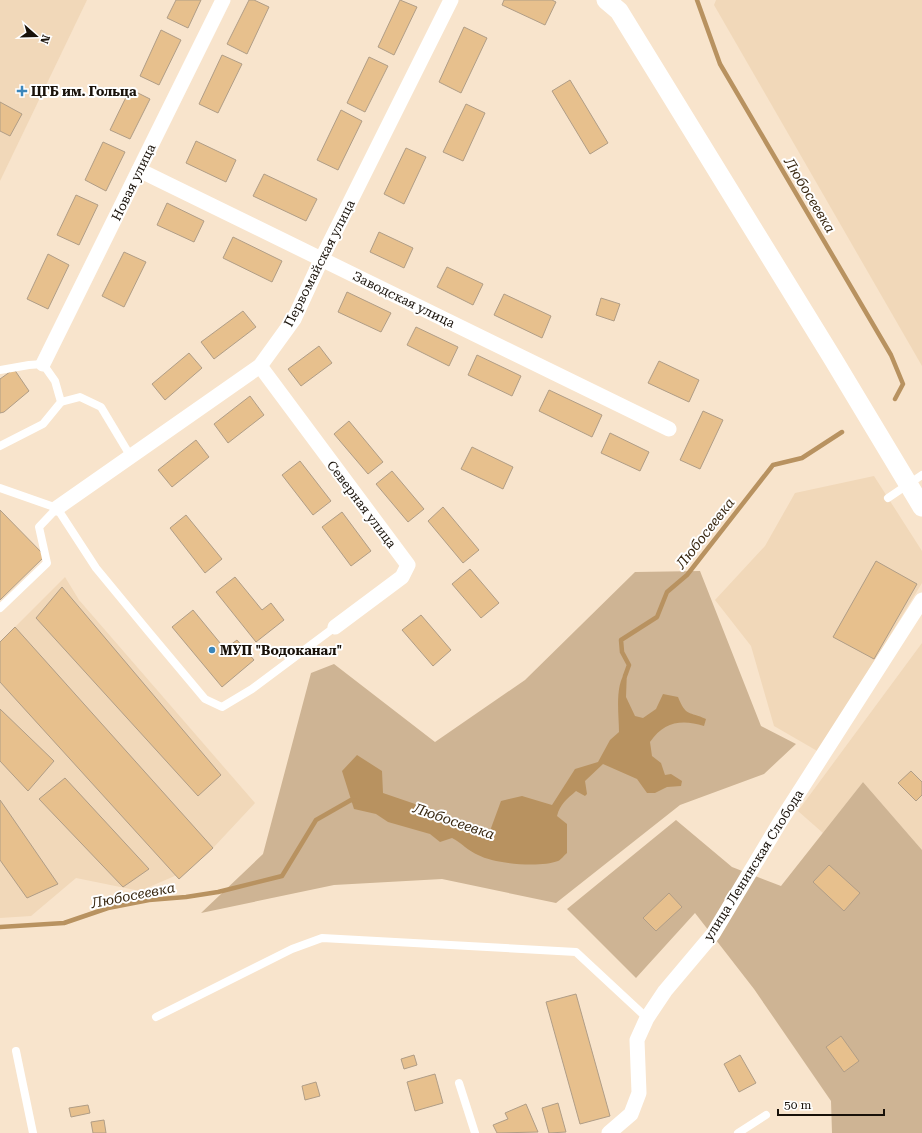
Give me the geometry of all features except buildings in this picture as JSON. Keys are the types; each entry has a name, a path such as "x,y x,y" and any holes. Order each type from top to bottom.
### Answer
{"street":[{"name":"Новая улица","path":"43,364 223,0"},
{"name":"Первомайская улица","path":"57,508 260,366 294,319 322,258 451,0"},
{"path":"606,0 623,18 833,359 915,480 922,507"},
{"name":"Заводская улица","path":"139,170 322,258 669,429"},
{"name":"Северная улица","path":"260,366 408,565 402,577 336,627"},
{"name":"улица Ленинская Слобода","path":"609,1133 631,1114 639,1093 637,1040 647,1018 665,990 713,934 780,822 922,600"}],"lane":[{"path":"0,370 43,364 55,381 61,402"},
{"path":"0,446 43,424 61,402 80,397 101,407 131,457"},
{"path":"888,498 915,480"},
{"path":"0,488 57,508 96,568 148,631 205,699 222,707 252,689 336,627"},
{"path":"0,608 47,563 39,527 57,508"},
{"path":"156,1018 292,949 322,938 576,952 647,1018"},
{"path":"16,1051 33,1133"},
{"path":"459,1083 474,1133"},
{"path":"738,1133 766,1115"}],"shaded area":[{"name":"ЦГБ им. Гольца","path":"0,0 87,0 0,181"},
{"path":"716,0 922,0 922,366 714,5"},
{"path":"874,476 922,551 922,583 819,752 774,726 751,646 715,600 765,546 795,493"},
{"path":"700,571 761,726 796,744 764,774 680,805 556,903 442,879 334,885 201,913 263,854 311,673 334,664 435,742 525,680 635,572"},
{"path":"65,577 79,600 255,803 213,848 177,875 140,891 76,878 31,916 0,918 0,642"},
{"path":"922,643 922,850 863,782 823,833 798,811"},
{"path":"627,670 626,697 635,716 643,718 656,709 663,694 678,697 686,711 706,719 704,726 680,723 667,726 655,735 650,742 652,756 661,763 665,775 671,774 682,781 681,786 667,787 655,793 647,793 637,779 603,764 585,781 587,794 585,796 576,791 560,808 557,816 567,824 567,853 559,860 550,863 529,865 495,861 474,853 452,838 440,842 430,834 388,822 376,814 354,809 342,771 357,755 382,771 383,793 418,805 487,839 501,801 522,796 552,805 575,769 598,762 610,740 619,732 618,700 620,683"},
{"path":"863,782 922,850 922,1133 832,1133 831,1101 754,989 695,913 636,978 567,909 676,820 732,867 781,886"}],"waterway":[{"name":"Любосеевка","path":"697,0 720,64 891,355 903,384 895,399"},
{"name":"Любосеевка","path":"625,676 629,665 622,652 621,640 657,617 667,592 687,575 773,465 802,458 842,432"},
{"name":"Любосеевка","path":"0,927 64,923 108,908 149,900 186,897 218,892 282,876 316,820 351,800 357,801"}],"place":[{"name":"ЦГБ им. Гольца","path":"22,91"},
{"name":"МУП \"Водоканал\"","path":"212,650"}]}
